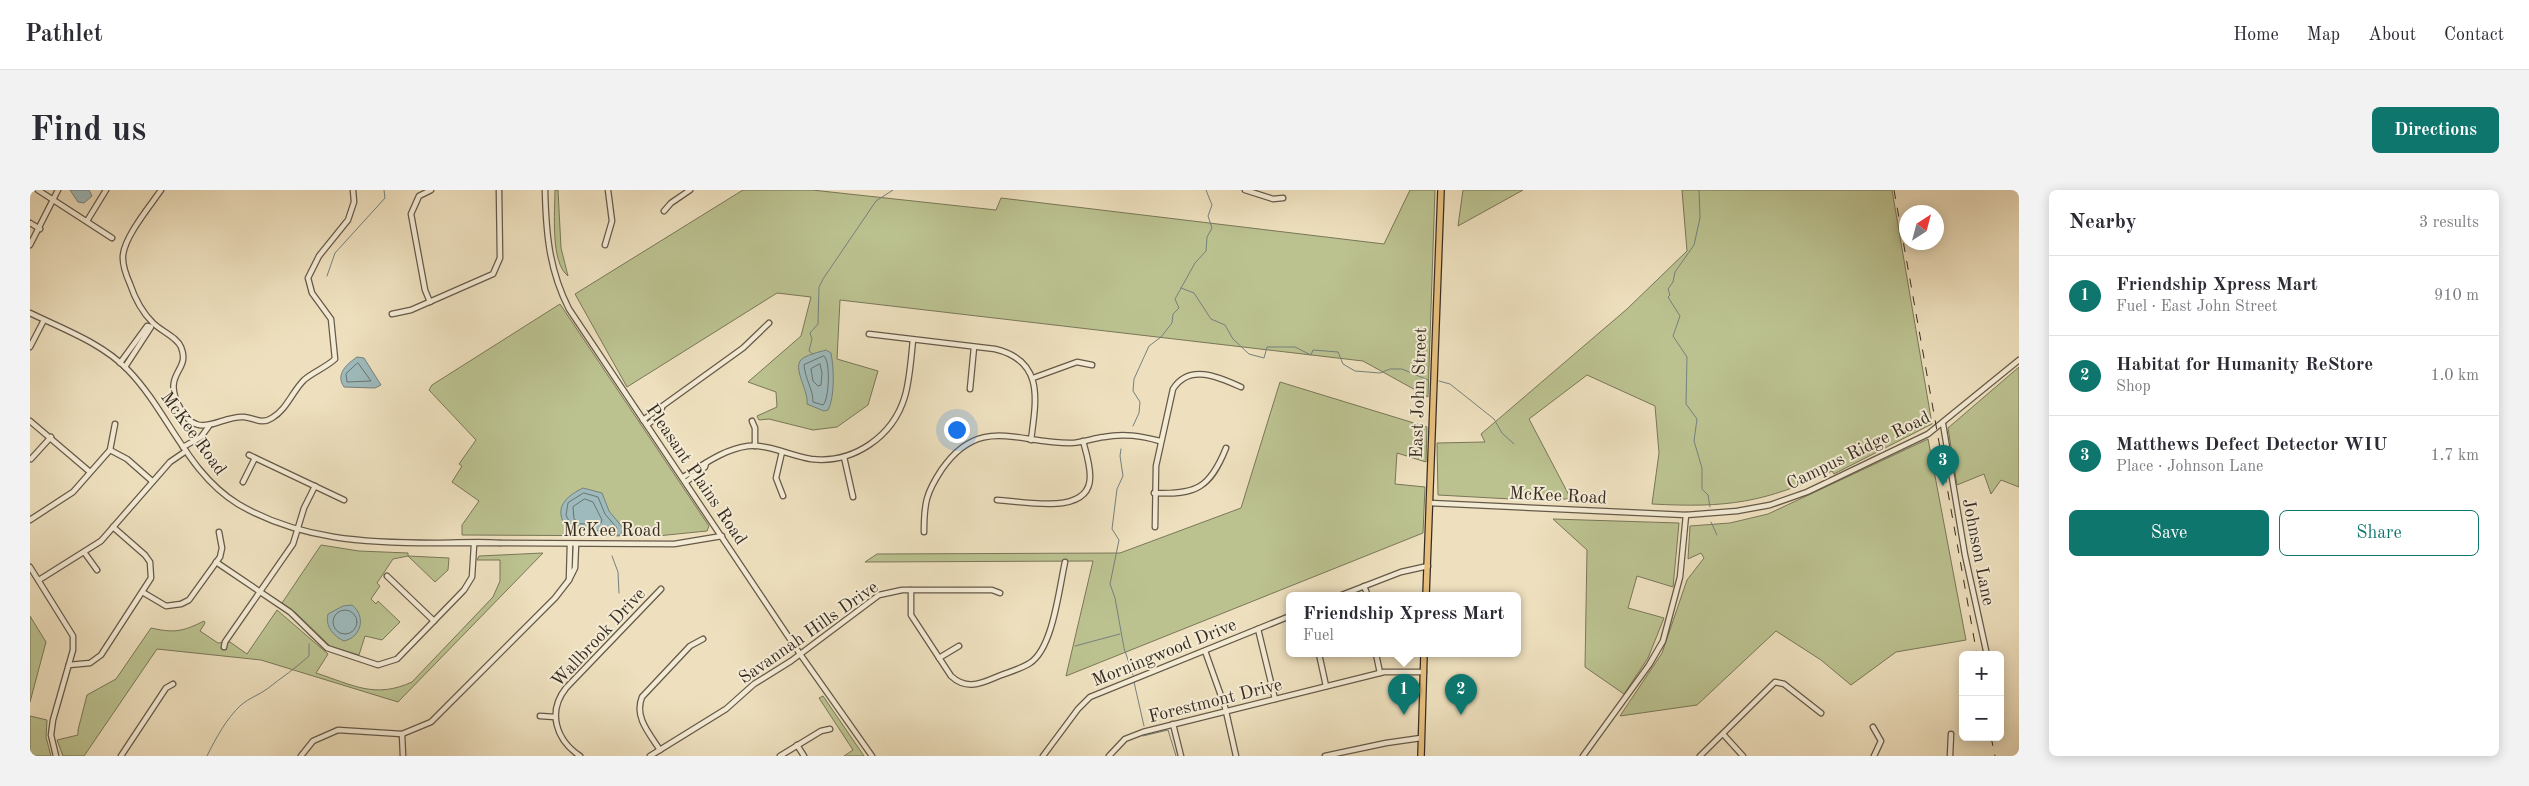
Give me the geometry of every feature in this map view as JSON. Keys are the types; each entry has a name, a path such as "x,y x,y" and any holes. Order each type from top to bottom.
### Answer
{"main road":[{"name":"East John Street","path":"1426,592 1441,190"},
{"path":"1421,756 1424,657"}],"street":[{"path":"38,190 112,238"},
{"path":"30,245 40,229 58,190"},
{"path":"87,221 106,190"},
{"path":"161,190 124,249 124,268 142,311 152,326 179,342 182,348 184,359 174,379 172,390 179,406 189,419 200,425 209,426 243,417 262,422 280,412 304,380 328,365 336,356 331,319 312,293 308,278 318,256 348,220 354,202 353,190"},
{"path":"430,302 425,290 411,214 420,196 431,190"},
{"path":"392,314 411,310 489,277 497,269 500,258 499,190"},
{"name":"Pleasant Plains Road","path":"545,190 548,252 561,294 575,319 800,654 872,756"},
{"path":"605,245 612,221 608,190"},
{"path":"664,211 671,203 690,190"},
{"path":"1245,190 1257,196 1273,199 1283,198"},
{"path":"1257,196 1260,190"},
{"path":"30,223 40,229"},
{"name":"McKee Road","path":"30,313 92,344 125,367 144,389 208,479 228,497 252,511 299,529 332,537 369,542 674,544 722,536"},
{"path":"30,346 44,320"},
{"path":"643,420 662,408 747,344 769,323"},
{"path":"120,363 148,326 152,326"},
{"path":"125,367 152,326"},
{"path":"869,334 995,349 1014,356 1026,366 1033,378 1036,400 1032,440"},
{"path":"136,340 141,343"},
{"path":"684,480 706,467 706,463 730,451 754,446 812,459 844,456 874,442 896,417 906,394 913,340"},
{"path":"970,389 974,347"},
{"name":"Campus Ridge Road","path":"1686,515 1745,510 1789,499 1911,443 1943,424 2019,360"},
{"path":"1033,378 1077,362 1092,365"},
{"path":"1154,527 1154,493 1160,441 1173,389 1181,379 1195,374 1216,376 1242,387"},
{"path":"647,425 656,418 662,408"},
{"path":"30,421 90,472"},
{"path":"752,421 755,428 754,446"},
{"path":"30,520 73,492 110,450 115,424"},
{"name":"Johnson Lane","path":"1943,424 1965,555 1986,651"},
{"path":"39,580 100,541 170,462 201,437 209,426"},
{"path":"924,532 924,508 928,490 960,447 974,439 986,436 1072,443 1126,434 1160,441"},
{"path":"31,460 51,437"},
{"path":"997,500 1062,504 1077,500 1086,490 1090,477 1083,441"},
{"path":"1154,493 1188,492 1200,487 1218,469 1226,448"},
{"path":"110,450 127,459 152,481"},
{"path":"782,452 776,478 782,496"},
{"path":"249,455 344,500"},
{"path":"844,456 853,497"},
{"path":"242,482 256,458"},
{"path":"224,648 225,642 293,544 304,508 315,486"},
{"name":"McKee Road","path":"1430,503 1686,515"},
{"path":"1583,756 1649,665 1663,641 1680,576 1686,515"},
{"path":"69,665 90,664 101,656 144,593 152,578 150,562 113,527"},
{"path":"144,593 166,606 181,604 189,600 216,562 222,548 219,532"},
{"name":"McKee Road","path":"442,543 500,544"},
{"path":"569,580 570,544"},
{"path":"301,756 313,742 338,730 402,734 428,724 443,713 555,598 569,580 575,568 576,544"},
{"path":"216,562 290,612 327,648 378,665 397,659 470,583 473,572 474,545"},
{"path":"84,552 96,570"},
{"path":"911,590 911,615 951,676 958,682 967,685 982,684 1030,663 1039,654 1048,638 1065,562"},
{"path":"1350,592 1401,572 1428,566"},
{"path":"30,567 72,636 73,650 52,727 52,742 56,756"},
{"path":"387,576 434,621"},
{"path":"1364,586 1366,592"},
{"name":"Wallbrook Drive","path":"555,717 559,698 566,688 662,589"},
{"name":"Savannah Hills Drive","path":"650,756 726,709 754,684 800,654 879,595 891,591 911,590 992,590 1000,593"},
{"name":"Morningwood Drive","path":"1043,756 1078,709 1090,697 1286,618"},
{"path":"1258,629 1275,699"},
{"path":"660,750 640,715 642,697 690,646 702,639"},
{"path":"939,658 959,646"},
{"path":"1205,651 1226,711 1236,756"},
{"path":"1321,657 1326,686"},
{"path":"1377,657 1380,673"},
{"name":"Forestmont Drive","path":"1109,756 1119,743 1128,737 1173,724 1380,673 1405,670 1424,672"},
{"path":"1700,756 1774,682 1784,684 1821,713"},
{"path":"120,756 166,688 173,684"},
{"path":"540,716 555,717 561,738 567,746 580,756"},
{"path":"1173,724 1181,756"},
{"path":"1873,727 1881,741 1874,756"},
{"path":"780,756 821,731 830,729"},
{"path":"402,734 403,756"},
{"path":"1723,734 1743,756"},
{"path":"1950,756 1951,734"},
{"path":"1325,756 1370,745 1421,738"},
{"path":"797,746 804,756"}],"green space":[{"path":"555,190 558,190 561,248 568,276 558,260 556,248 554,223"},
{"path":"743,190 812,190 996,210 1001,198 1384,244 1410,190 1435,190 1428,397 1363,361 840,300 837,359 878,371 868,405 837,427 813,430 769,419 759,420 757,416 777,407 776,392 748,382 801,336 811,297 777,293 627,387 575,294"},
{"path":"1463,190 1523,190 1458,226"},
{"path":"1682,190 1892,190 1899,231 1899,250 1902,250 1932,424 1834,474 1832,471 1808,482 1765,497 1724,504 1652,504 1659,453 1655,406 1587,375 1529,419 1571,499 1511,499 1438,495 1437,443 1485,442 1481,434 1627,309 1687,251"},
{"path":"560,304 709,526 707,531 657,536 462,535 462,525 479,501 452,482 462,466 459,464 476,440 429,390 432,385"},
{"path":"2019,367 2019,487 2001,480 1991,494 1984,474 1957,485 1948,428"},
{"path":"1280,382 1427,427 1426,462 1397,453 1395,484 1425,487 1423,533 1066,676 1093,561 865,562 877,554 1120,553 1241,508"},
{"path":"1928,439 1966,640 1896,652 1851,685 1821,660 1776,631 1697,705 1620,716 1662,653 1687,580 1704,558 1701,553 1688,559 1690,526 1730,523 1768,514"},
{"path":"1553,519 1679,523 1673,587 1637,576 1628,608 1664,618 1648,658 1624,694 1585,667 1587,550"},
{"path":"321,545 359,551 408,553 408,556 393,559 377,583 380,586 371,599 376,604 378,601 400,622 382,640 365,636 359,655 330,646 296,613 282,603"},
{"path":"543,553 398,702 261,660 157,649 84,756 63,756 57,740 78,735 87,695 116,679 151,628 178,631 204,621 205,623 200,631 218,643 230,642 247,654 277,610 328,654 316,673 353,686 375,690 399,687 412,682 493,597 500,581 500,560 477,560 479,556"},
{"path":"408,556 449,558 448,570 435,582"},
{"path":"30,616 46,642 30,702"},
{"path":"823,696 864,756 844,756 853,750 819,698"},
{"path":"30,716 47,720 46,737 51,756 30,756"}],"water":[{"path":"70,190 89,190 92,196 84,203 78,202"},
{"path":"826,350 831,353 833,382 832,398 828,410 824,411 807,404 799,365 800,361 805,357"},
{"path":"357,357 364,358 381,385 375,388 344,387 341,378 343,370"},
{"path":"583,488 602,493 609,511 623,528 621,535 593,536 570,533 562,518 562,506 569,497"},
{"path":"352,605 359,615 360,626 355,635 344,641 331,630 327,618 328,614 343,606"}],"waterway":[{"path":"327,276 335,253 385,198 384,190"},
{"path":"813,354 809,351 812,339 810,333 818,324 819,287 876,201 893,190"},
{"path":"1133,426 1139,413 1140,402 1133,391 1134,379 1149,346 1161,337 1172,323 1173,314 1179,308 1175,299 1195,263 1206,251 1207,237 1212,228 1208,216 1212,205 1206,190"},
{"path":"1699,190 1700,218 1694,245 1675,272 1673,282 1668,289 1670,295 1668,297 1680,316 1673,336 1687,357 1686,404 1697,419 1694,441 1702,468 1702,489 1708,495 1710,507"},
{"path":"1181,288 1194,293 1211,319 1225,325 1233,339 1249,354 1264,358 1267,347 1295,347 1311,355 1313,350 1338,352 1343,364 1355,371 1380,373 1390,369 1402,369 1428,380"},
{"path":"1439,381 1450,384 1494,419 1502,433 1514,444"},
{"path":"1121,449 1120,456 1123,476 1117,489 1112,529 1119,540 1110,584 1115,598 1124,648 1133,675"},
{"path":"1711,522 1717,535"},
{"path":"612,556 618,572 619,593"},
{"path":"1075,646 1120,634"},
{"path":"207,756 222,729 236,710 267,689 309,656 309,644"},
{"path":"1134,682 1144,726"},
{"path":"1143,736 1168,730 1176,756"}],"railway":[{"path":"1894,190 1976,651"},
{"path":"1992,741 1995,756"}],"place":[{"name":"Matthews Defect Detector WIU","path":"1943,486"},
{"name":"Friendship Xpress Mart","path":"1404,715"},
{"name":"Habitat for Humanity ReStore","path":"1461,715"}]}
